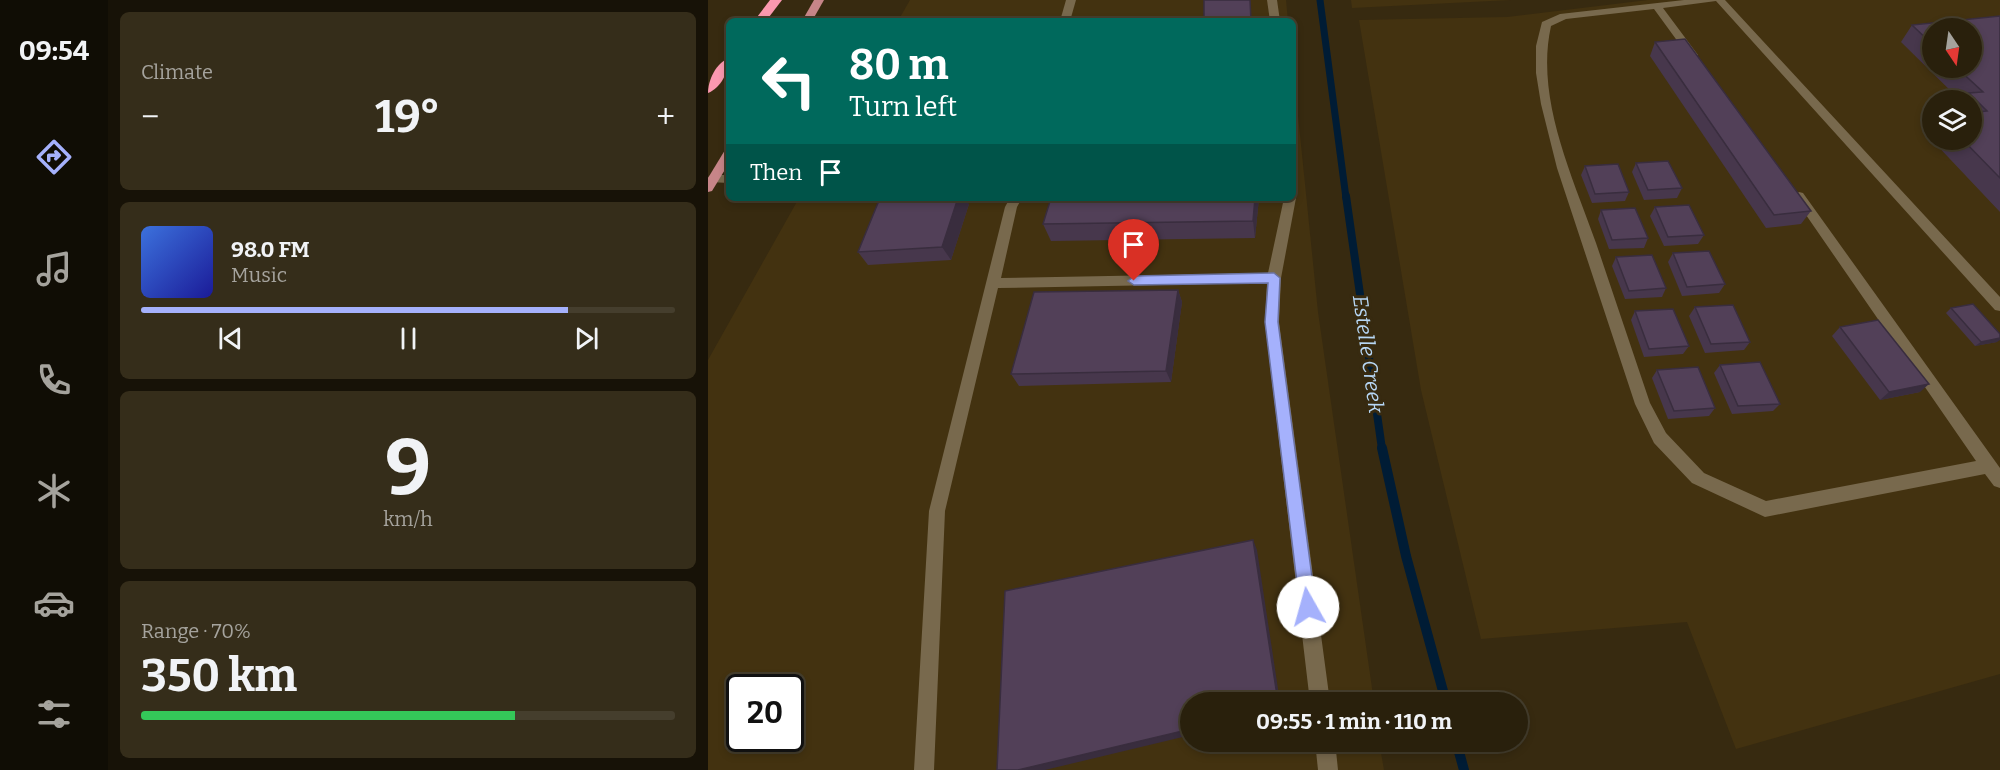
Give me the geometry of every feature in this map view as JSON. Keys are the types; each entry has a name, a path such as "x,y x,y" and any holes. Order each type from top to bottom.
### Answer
{"highway":[{"path":"762,18 776,0"},
{"path":"708,89 726,66"}],"main road":[{"path":"809,18 819,0"},
{"path":"711,183 726,158"}],"lane":[{"path":"1066,18 1071,0"},
{"path":"1272,0 1275,18"},
{"path":"1711,0 1590,12 1554,19 1546,24 1542,32 1540,65 1546,102 1560,152 1643,404 1660,438 1698,478 1765,509 1989,466"},
{"path":"1720,0 2000,306"},
{"path":"1656,5 1699,62"},
{"path":"711,183 726,180"},
{"path":"1792,185 2000,481"},
{"path":"924,770 937,511 1014,201"},
{"path":"1289,201 1274,278 1272,322 1319,692"},
{"path":"994,284 1274,278"},
{"path":"1326,752 1328,770"}],"shaded area":[{"path":"910,0 1286,0 1288,18 900,18"},
{"path":"1351,0 1511,0 1352,8"},
{"path":"1648,0 2000,0 2000,674 1736,749 1687,622 1481,639 1421,390 1359,20 1507,17"},
{"path":"1296,96 1318,312 1373,692 1180,692 1180,752 1381,752 1384,770 708,770 708,360 797,201 1296,201"}],"building":[{"path":"1204,0 1250,0 1251,18 1204,18"},
{"path":"2000,16 2000,178 1973,150 1982,150 1982,112 1987,111 1982,106 1982,90 1968,78 1982,78 1980,18"},
{"path":"1922,24 1922,34 1912,25"},
{"path":"1685,39 1811,211 1774,215 1655,42"},
{"path":"1668,161 1682,188 1648,190 1636,163"},
{"path":"1618,164 1629,192 1595,194 1585,166"},
{"path":"879,201 957,201 942,247 858,252"},
{"path":"1050,201 1255,201 1253,221 1043,224"},
{"path":"1689,205 1704,235 1668,237 1655,207"},
{"path":"1635,208 1648,238 1612,240 1601,210"},
{"path":"1709,251 1725,284 1687,287 1673,253"},
{"path":"1652,255 1666,288 1629,291 1616,257"},
{"path":"1178,290 1166,371 1011,374 1034,292"},
{"path":"1973,304 2000,334 2000,338 1981,342 1951,308"},
{"path":"1733,305 1750,342 1711,344 1695,307"},
{"path":"1673,309 1689,346 1649,349 1635,311"},
{"path":"1878,320 1929,384 1889,392 1840,327"},
{"path":"1760,362 1780,404 1738,406 1720,365"},
{"path":"1698,367 1715,408 1674,411 1657,370"},
{"path":"1253,540 1276,692 1180,692 1180,732 1018,770 997,770 1005,591"}],"waterway":[{"name":"Estelle Creek","path":"1320,0 1346,198"},
{"name":"Estelle Creek","path":"1346,196 1382,449"},
{"name":"Estelle Creek","path":"1382,448 1406,556 1443,692"},
{"name":"Estelle Creek","path":"1459,752 1464,770"}],"route":[{"path":"1134,281 1274,278 1272,322 1308,607"}]}
